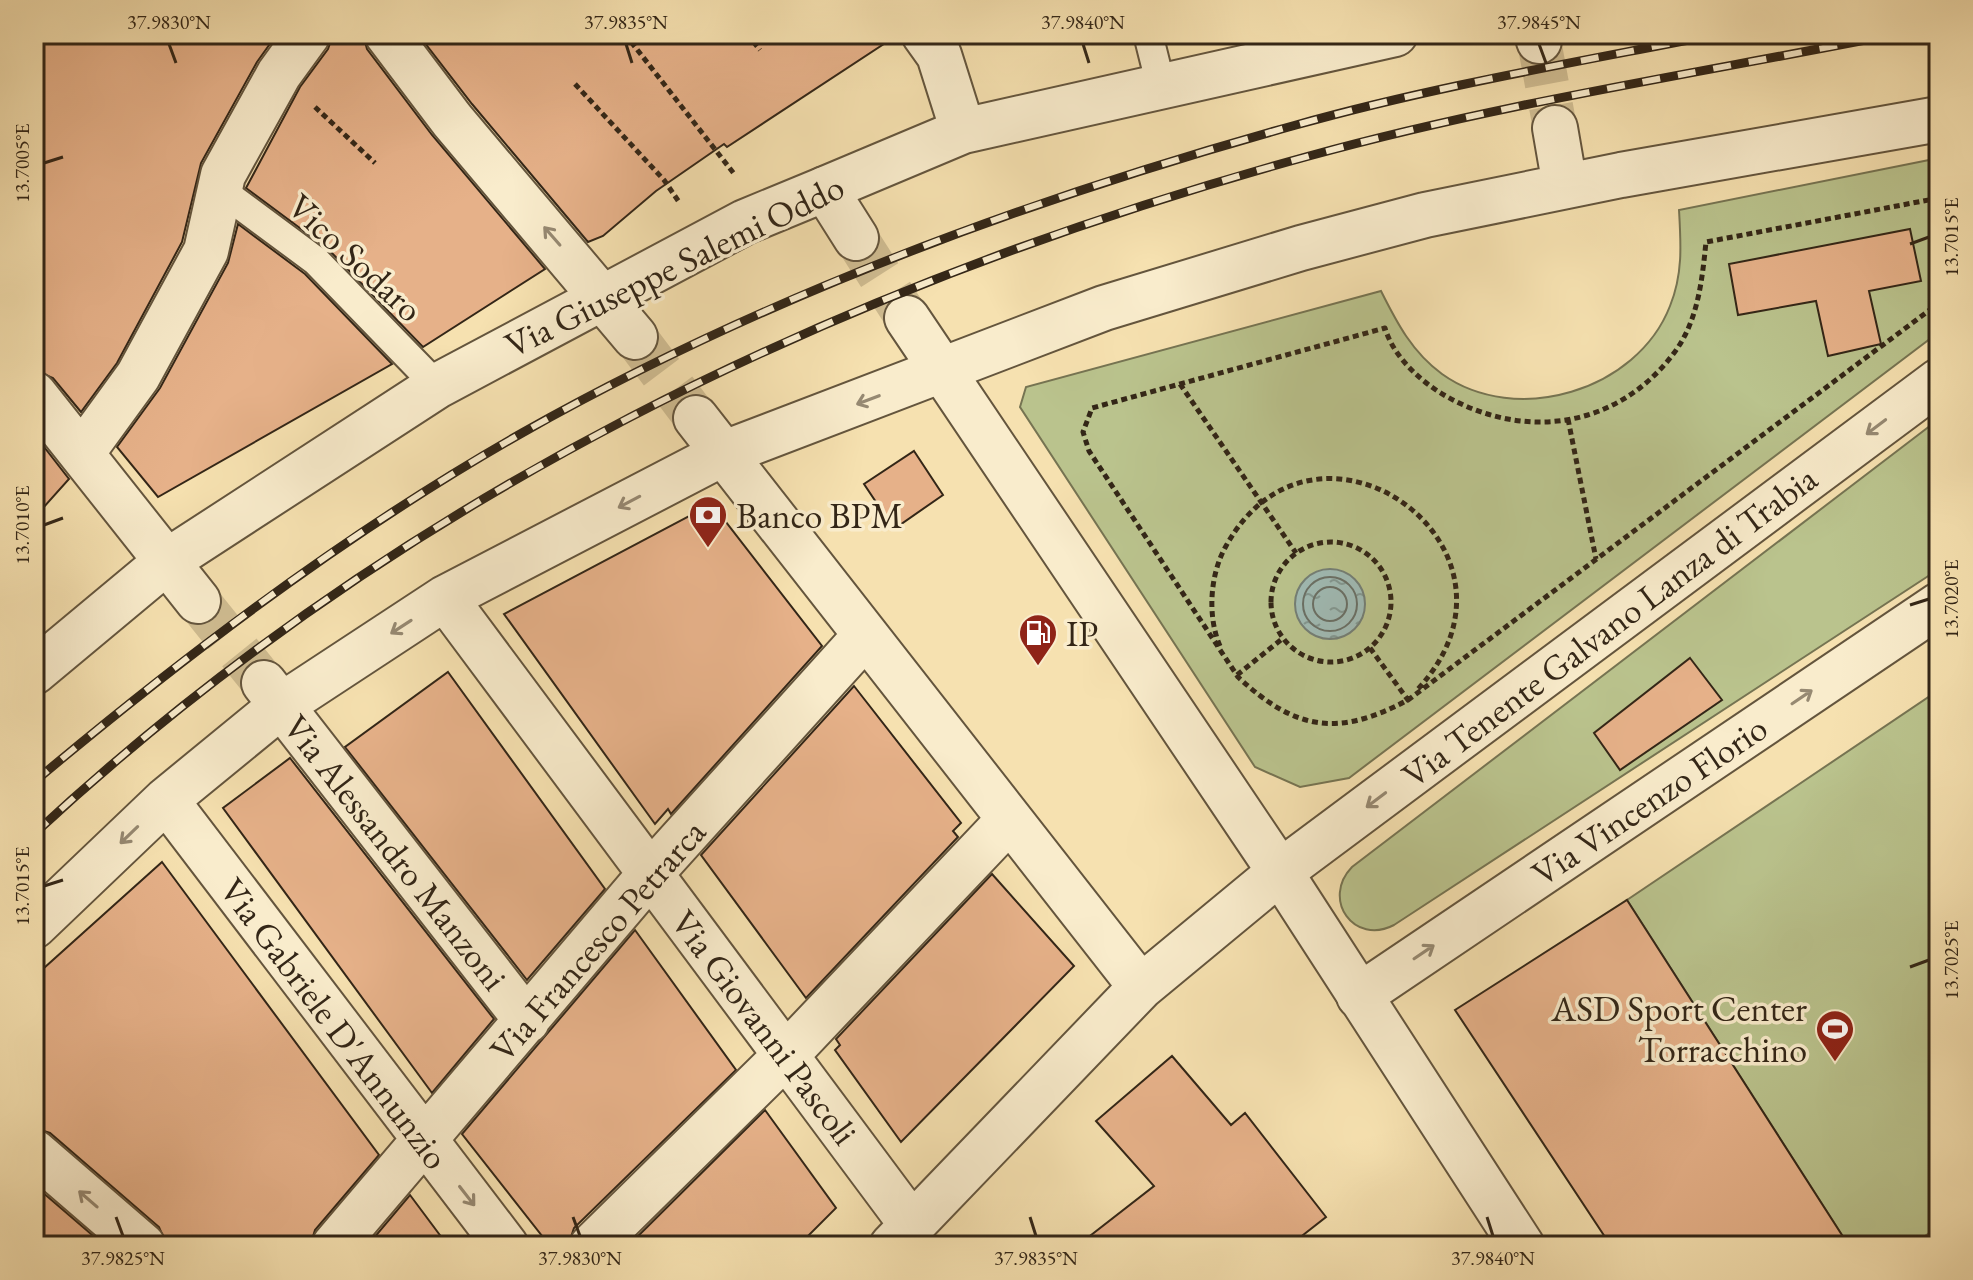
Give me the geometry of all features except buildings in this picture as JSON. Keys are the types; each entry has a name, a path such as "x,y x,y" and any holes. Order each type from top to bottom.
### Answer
{"street":[{"path":"82,453 138,376 206,251 223,175 279,74 308,34"},
{"path":"387,34 452,120 603,295 635,337"},
{"path":"924,34 939,55 963,131"},
{"name":"Via Giuseppe Salemi Oddo","path":"34,672 166,562 437,386 603,295 762,216 963,131 1395,34"},
{"path":"34,926 273,694 445,598 722,454 1104,308 1301,248 1425,215 1565,186 1939,119"},
{"path":"1555,128 1565,186"},
{"path":"825,189 856,238"},
{"path":"907,318 1280,872 1522,1246"},
{"name":"Via Tenente Galvano Lanza di Trabia","path":"902,1236 1141,987 1280,872 1939,381"},
{"path":"34,394 198,601"},
{"path":"696,418 864,637 1141,987"},
{"name":"Via Giovanni Pascoli","path":"445,598 786,1055 902,1236"},
{"name":"Via Vincenzo Florio","path":"1359,996 1939,605"},
{"name":"Via Francesco Petrarca","path":"334,1246 651,873 864,637"},
{"name":"Via Alessandro Manzoni","path":"273,694 527,1021"},
{"name":"Via Gabriele D'Annunzio","path":"166,800 506,1246"},
{"path":"592,1246 786,1055 1008,821"},
{"path":"34,1152 143,1246"}],"lane":[{"path":"1148,34 1161,86"},
{"name":"Vico Sodaro","path":"219,189 316,261 437,386"}],"path":[{"path":"625,34 719,152 762,216"},
{"path":"747,34 760,50"},
{"path":"279,74 375,163"},
{"path":"575,84 664,180 707,242"},
{"path":"1939,198 1706,242 1700,300 1675,352 1634,393 1582,418 1527,424 1474,412 1426,385 1389,342 1385,328 1092,408 1083,432 1089,451 1238,677 1266,703 1300,719 1337,725 1375,717 1408,700 1939,303"},
{"path":"1180,384 1296,553"},
{"path":"1568,419 1596,559"},
{"path":"1238,677 1218,641 1211,600 1218,560 1239,523 1260,504 1308,481 1349,479 1389,491 1422,516 1445,550 1456,590 1453,631 1442,657 1436,670 1408,700"},
{"path":"1332,541 1351,545 1368,554 1381,569 1389,587 1391,608 1386,628 1370,648 1337,663 1316,662 1298,653 1282,639 1272,612 1273,583 1282,567 1296,553 1313,544 1332,541"},
{"path":"1238,677 1282,639"},
{"path":"1370,648 1408,700"}],"green space":[{"path":"1939,158 1939,332 1349,778 1300,787 1255,767 1020,407 1026,387 1381,291 1399,326 1422,356 1442,374 1472,390 1504,398 1538,398 1571,392 1603,379 1631,360 1654,336 1670,306 1677,282 1679,210"},
{"path":"1939,419 1939,569 1394,925 1379,930 1366,929 1346,916 1340,893 1343,880 1352,867"},
{"name":"ASD Sport Center Torracchino","path":"1939,690 1939,1226 1911,1246 1849,1246 1627,900"}],"water":[{"path":"1323,569 1337,569 1350,574 1360,584 1365,604 1360,624 1350,634 1337,639 1323,639 1310,634 1300,624 1295,611 1295,597 1300,584 1310,574"}],"tunnel":[{"path":"1539,41 1555,128"},
{"path":"856,238 907,318"},
{"path":"635,337 696,418"},
{"path":"198,601 264,683"}],"railway":[{"path":"34,782 210,641 394,511 522,433 707,337 900,255 1096,185 1196,154 1348,111 1454,86 1719,34"},
{"path":"34,834 174,713 320,604 472,506 630,417 793,339 961,269 1133,209 1309,156 1527,104 1896,34"}],"place":[{"name":"Banco BPM","path":"708,549"},
{"name":"IP","path":"1038,667"},
{"name":"ASD Sport Center Torracchino","path":"1835,1063"}]}
